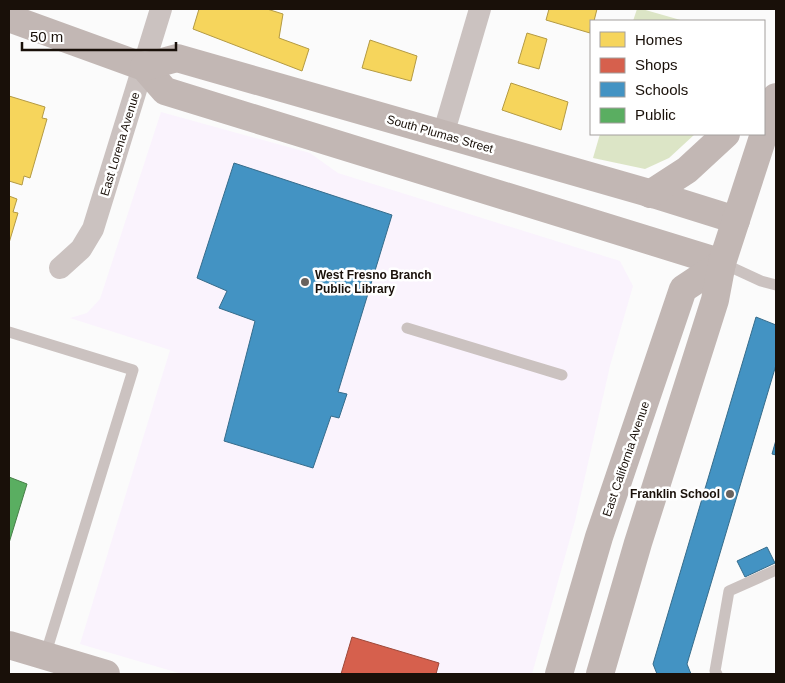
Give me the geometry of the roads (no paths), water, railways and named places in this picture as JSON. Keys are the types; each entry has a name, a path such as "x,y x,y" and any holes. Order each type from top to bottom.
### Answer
{"street":[{"name":"East Lorena Avenue","path":"60,268 81,249 93,229 161,9"},
{"path":"443,135 480,9"},
{"path":"9,18 144,67 165,92 722,263"},
{"name":"South Plumas Street","path":"144,67 177,58 736,220"},
{"path":"765,94 776,81"},
{"path":"765,131 776,97"},
{"path":"650,194 686,170 725,135"},
{"path":"600,674 638,543 714,300 722,263 764,135"},
{"name":"East California Avenue","path":"559,674 599,537 683,289 722,263"},
{"path":"9,645 106,674"}],"lane":[{"path":"722,263 761,280 776,284"},
{"path":"407,328 562,375"},
{"path":"9,332 133,370 45,656"},
{"path":"716,674 715,670 729,591 776,570"}],"place":[{"name":"West Fresno Branch Public Library","path":"305,282"},
{"name":"Franklin School","path":"730,494"}]}
